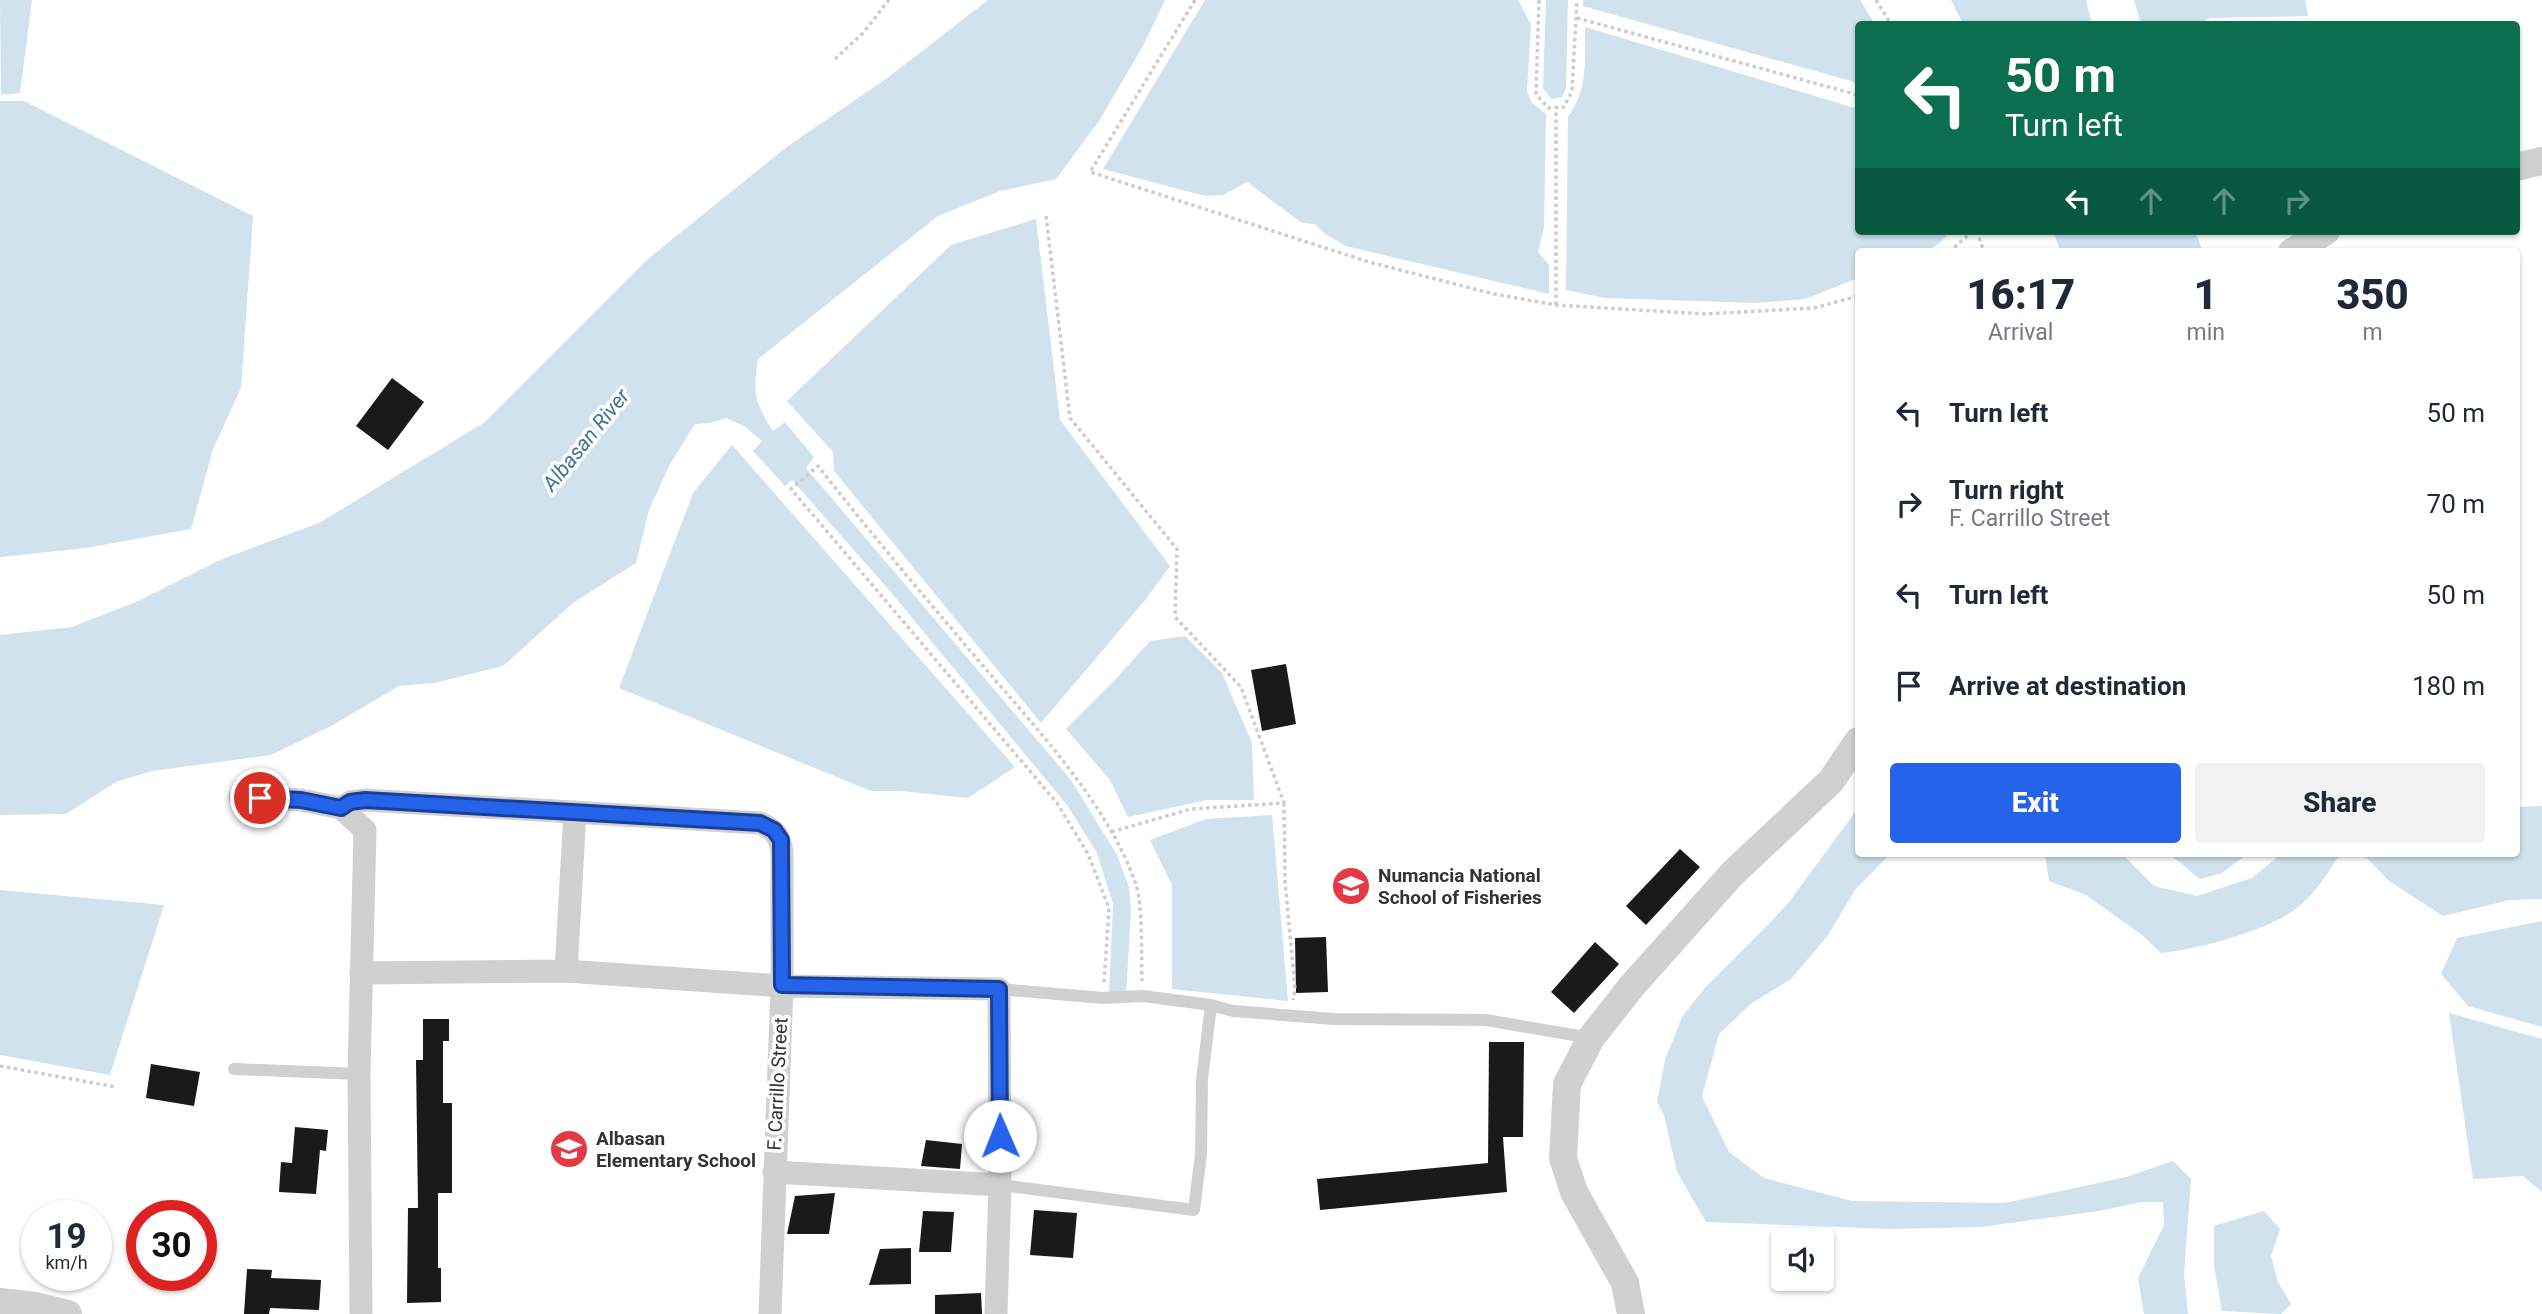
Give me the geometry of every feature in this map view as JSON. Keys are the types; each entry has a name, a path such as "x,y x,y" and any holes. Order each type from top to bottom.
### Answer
{"street":[{"path":"2520,166 2542,160"},
{"path":"2298,248 2320,235"},
{"path":"1631,1314 1625,1283 1574,1192 1563,1158 1567,1084 1591,1038 1630,987 1732,874 1830,781 1855,745"},
{"path":"240,797 301,800 341,808 365,830 359,1074 361,1314"},
{"path":"341,808 350,802 365,800 575,812 566,971"},
{"name":"F. Carrillo Street","path":"575,812 760,823 774,830 781,840 782,985 770,1314"},
{"path":"361,973 566,971 782,985 999,989 1000,1185 996,1314"},
{"path":"774,1172 1000,1185"},
{"path":"0,1302 36,1306 68,1314"}],"lane":[{"path":"999,989 1103,998 1143,996 1210,1005 1233,1011 1334,1020 1486,1020 1591,1038"},
{"path":"1000,1185 1194,1210 1201,1154 1202,1079 1210,1005"},
{"path":"234,1069 359,1074"}],"path":[{"path":"835,59 863,33 889,0"},
{"path":"1195,0 1090,172 1368,262 1494,295 1556,305 1705,314 1814,308 1855,297"},
{"path":"1539,0 1536,94 1548,108 1564,107 1572,90 1577,0"},
{"path":"1876,0 1889,21"},
{"path":"1577,18 1855,94"},
{"path":"1556,108 1556,305"},
{"path":"1046,216 1070,418 1178,549 1175,617 1241,687 1284,803 1286,895 1294,990 1290,1016"},
{"path":"1954,248 1970,235"},
{"path":"1103,998 1109,908 1088,854 1064,813 1016,752 791,489 818,466 878,543 1040,733 1079,782 1110,832 1137,887 1143,996"},
{"path":"1110,832 1191,809 1284,803"},
{"path":"0,1066 116,1087"}],"water":[{"path":"0,0 32,0 20,93 1,95"},
{"name":"Albasan River","path":"988,0 1165,0 1143,46 1099,121 1056,179 1000,191 938,216 758,359 756,397 773,431 785,422 814,457 806,468 1071,780 1117,855 1129,887 1131,909 1126,997 1109,994 1113,904 1097,853 1067,805 889,590 792,480 785,486 753,451 762,441 744,426 726,418 695,424 670,464 649,510 636,563 573,603 503,666 434,683 399,686 333,725 271,755 152,771 116,782 66,814 0,815 0,635 72,627 136,602 220,560 319,523 485,422 648,259 788,146 886,79"},
{"path":"1205,0 1518,0 1531,24 1527,91 1532,103 1546,114 1544,227 1538,252 1549,265 1549,294 1346,246 1325,234 1315,224 1302,223 1247,182 1223,195 1205,196 1103,169"},
{"path":"1546,0 1568,0 1566,88 1562,97 1551,99 1543,88"},
{"path":"1583,0 1860,0 1873,21 1855,21 1855,82 1583,6"},
{"path":"1951,0 2086,0 2091,21 1962,21"},
{"path":"2134,0 2305,0 2308,16 2210,18 2204,21 2140,21"},
{"path":"1585,27 1855,108 1855,235 1946,235 1930,248 1855,248 1855,279 1805,299 1756,303 1605,298 1566,290 1568,117 1579,96 1585,62"},
{"path":"0,101 24,101 253,216 241,388 213,449 191,529 86,548 0,557"},
{"path":"1036,219 1060,420 1170,566 1146,599 1041,723 834,471 833,452 787,401 951,245"},
{"path":"2055,235 2197,235 2201,248 2059,248"},
{"path":"732,445 1015,767 968,798 901,791 871,791 619,688 693,493"},
{"path":"1185,636 1222,673 1252,743 1254,800 1207,800 1128,817 1110,780 1066,729 1150,641"},
{"path":"2542,806 2542,899 2510,900 2443,916 2389,881 2366,857 2520,857 2520,807"},
{"path":"1855,812 1855,857 1887,857 1855,890 1829,934 1791,979 1752,1003 1719,1034 1702,1096 1729,1152 1764,1178 1852,1201 2005,1203 2126,1177 2173,1161 2191,1179 2184,1275 2188,1314 2144,1314 2138,1278 2164,1225 2163,1202 2141,1202 2099,1211 1981,1227 1889,1229 1706,1222 1677,1172 1664,1115 1657,1102 1665,1060 1682,1017 1704,989 1789,902"},
{"path":"1272,815 1288,1001 1172,989 1172,885 1150,840 1206,819"},
{"path":"2045,857 2125,857 2154,886 2197,896 2252,878 2277,857 2339,857 2308,898 2279,919 2218,942 2161,953 2142,935 2086,895 2049,881"},
{"path":"2173,857 2243,857 2222,873 2200,879"},
{"path":"0,890 164,905 110,1075 0,1055"},
{"path":"2542,921 2542,1027 2468,1006 2441,974 2457,938"},
{"path":"2449,1013 2542,1039 2542,1192 2523,1176 2473,1179"},
{"path":"2264,1211 2280,1229 2271,1256 2278,1282 2291,1304 2281,1314 2222,1311 2214,1266 2214,1226"}],"building":[{"path":"392,378 424,402 388,450 356,426"},
{"path":"1286,664 1296,724 1262,731 1251,670"},
{"path":"1680,849 1700,867 1646,925 1626,906"},
{"path":"1326,937 1328,992 1296,993 1295,938"},
{"path":"1595,942 1619,964 1574,1013 1551,992"},
{"path":"423,1019 449,1019 449,1041 443,1041 443,1103 452,1103 452,1193 438,1193 441,1302 407,1303 408,1208 418,1208 416,1060 423,1060"},
{"path":"1489,1042 1524,1042 1523,1137 1503,1137 1507,1192 1320,1210 1317,1179 1488,1163"},
{"path":"151,1064 200,1072 194,1106 146,1098"},
{"path":"295,1127 328,1130 326,1151 320,1150 316,1194 279,1192 281,1162 292,1163"},
{"path":"926,1140 962,1144 960,1169 921,1166"},
{"path":"835,1193 829,1234 787,1234 795,1196"},
{"path":"1034,1210 1077,1213 1073,1258 1030,1255"},
{"path":"923,1211 954,1212 951,1252 919,1252"},
{"path":"911,1248 911,1284 869,1285 880,1249"},
{"path":"247,1269 272,1270 271,1278 321,1280 319,1310 270,1308 269,1314 244,1314"},
{"path":"981,1293 982,1314 935,1314 935,1295"}],"place":[{"name":"Numancia National School of Fisheries","path":"1351,886"},
{"name":"Albasan Elementary School","path":"569,1149"}],"route":[{"path":"260,798 301,800 341,808 350,802 365,800 760,823 774,830 781,840 782,985 999,989 1000,1136"}]}
